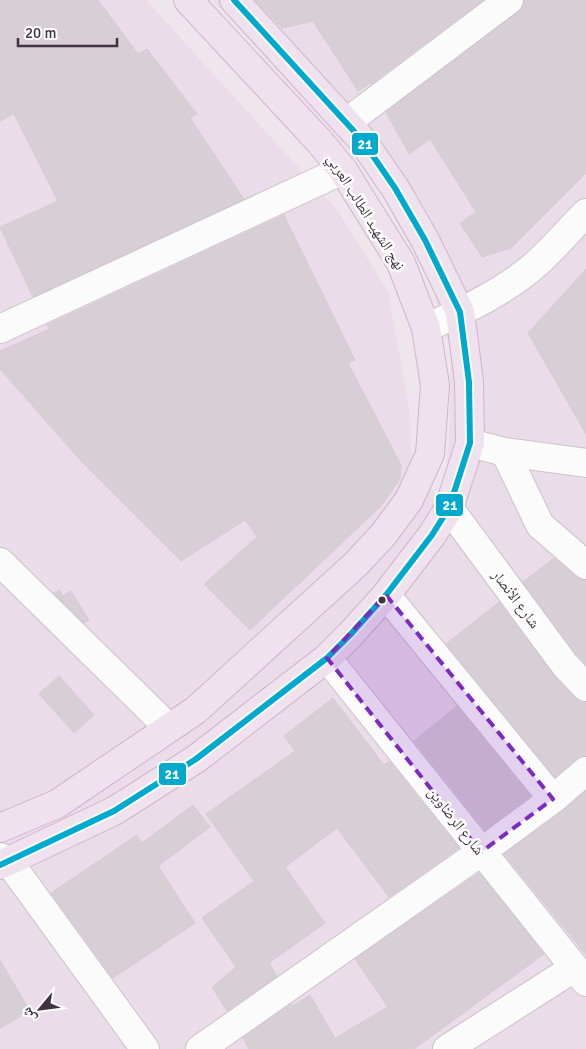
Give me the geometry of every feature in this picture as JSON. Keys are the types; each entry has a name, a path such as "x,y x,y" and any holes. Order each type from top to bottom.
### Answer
{"main road":[{"name":"نهج الشهيد الطالب العربي","path":"0,828 57,804 196,710 356,564 383,535 409,500 430,454 435,385 426,328 401,263 343,170 319,141 188,0"},
{"path":"3,861 114,811 188,765 270,704 327,658 386,595 432,535 449,508 470,444 469,382 460,312 425,240 395,188 362,140 234,0"}],"street":[{"path":"347,122 509,0"},
{"path":"0,329 343,170"},
{"path":"426,328 460,312 534,266 586,213"},
{"path":"470,444 505,452 586,463"},
{"path":"505,452 540,525 586,565"},
{"name":"شارع الأنصار","path":"449,508 566,665 586,687"},
{"path":"0,562 169,728"},
{"path":"386,595 553,799"},
{"name":"شارع الرضاوين","path":"327,658 580,975"},
{"path":"200,1049 481,852 553,799 586,771"},
{"path":"3,861 144,1049"},
{"path":"447,1049 580,975"}],"highlighted area":[{"path":"386,595 553,799 481,852 327,658"}],"shaded area":[{"path":"0,0 146,0 338,211 388,292 409,408 412,466 430,487 570,678 586,695 586,1049 0,1049"},
{"path":"213,0 586,0 586,691 443,502 449,440 451,355 431,282 370,174"}],"building":[{"path":"0,0 98,0 138,54 147,49 197,114 190,118 244,199 33,297 0,227 58,201 14,114 0,121"},
{"path":"255,0 483,0 371,84 358,91 313,21 282,28"},
{"path":"524,0 586,0 586,173 511,248 482,257 460,223 476,212 430,139 409,154 386,112 518,12 523,7"},
{"path":"284,215 355,360 348,363 401,465 400,479 381,506 250,630 204,584 257,537 245,520 181,561 81,461 0,369 0,351 49,329 47,325"},
{"path":"586,269 586,434 528,333"},
{"path":"554,558 576,577 586,580 586,664 577,655 523,582"},
{"path":"59,590 63,596 71,591 89,620 84,623 54,593"},
{"path":"499,602 554,676 575,698 581,702 586,702 586,756 576,759 555,777 446,644"},
{"path":"59,676 94,715 74,733 39,694"},
{"path":"333,698 384,765 389,761 459,848 389,897 337,828 285,867 325,923 269,963 277,976 227,1011 212,987 236,967 202,918 254,881 206,814 295,751 284,736"},
{"path":"457,706 530,796 485,830 414,741"},
{"path":"586,791 586,955 504,854 562,812"},
{"path":"193,805 210,827 158,866 195,923 113,978 51,893 137,835 142,843"},
{"path":"479,873 544,954 414,1049 249,1049 243,1038 292,1004 293,1006 310,995 335,1038 388,1007 355,959"},
{"path":"0,960 30,1011 0,1028"}],"transit line":[{"name":"21","path":"0,865 114,811 196,759 327,658 386,595 432,535 449,508 470,443 469,382 460,312 425,240 395,188 362,140 234,0"}]}
